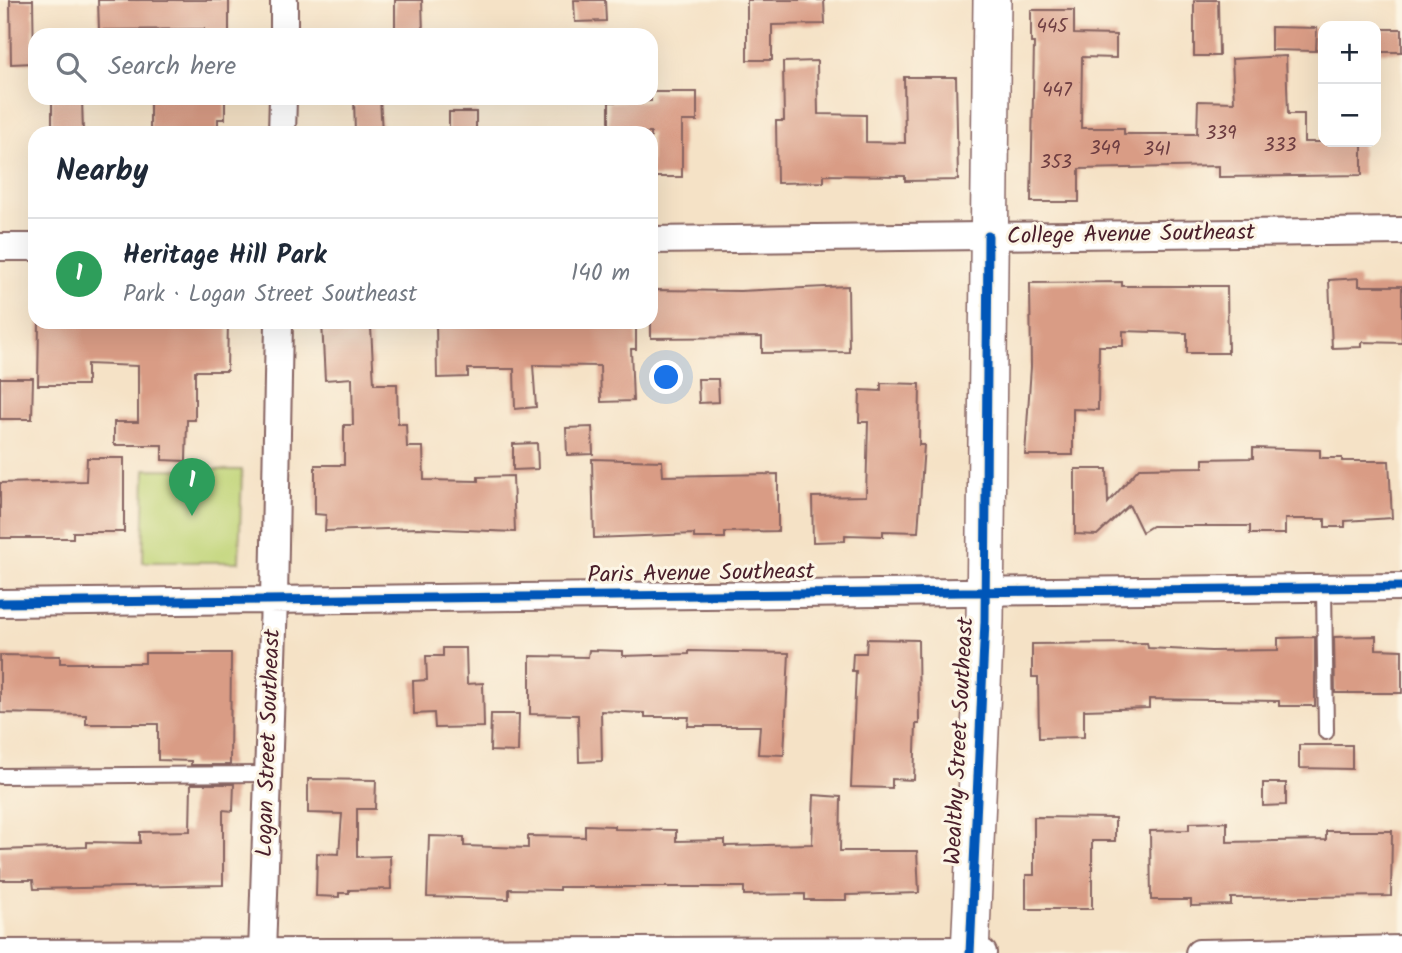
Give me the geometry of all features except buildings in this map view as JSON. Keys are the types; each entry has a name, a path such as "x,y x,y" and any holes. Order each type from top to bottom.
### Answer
{"main road":[{"name":"Wealthy Street Southeast","path":"974,952 985,590 992,0"}],"street":[{"path":"284,0 284,28"},
{"path":"282,126 283,105"},
{"name":"College Avenue Southeast","path":"658,240 1402,231"},
{"path":"0,247 28,247"},
{"name":"Logan Street Southeast","path":"262,952 274,600 279,329"},
{"name":"Paris Avenue Southeast","path":"0,603 1402,587"},
{"path":"1199,953 1402,949"},
{"path":"0,953 974,952"}],"lane":[{"path":"1324,588 1326,732"},
{"path":"0,776 268,774"}],"green space":[{"path":"145,469 242,470 239,562 143,562"}],"cycle path":[{"path":"970,953 985,621 988,236"},
{"path":"0,603 1402,587"}],"place":[{"name":"Heritage Hill Park","path":"192,516"}]}
